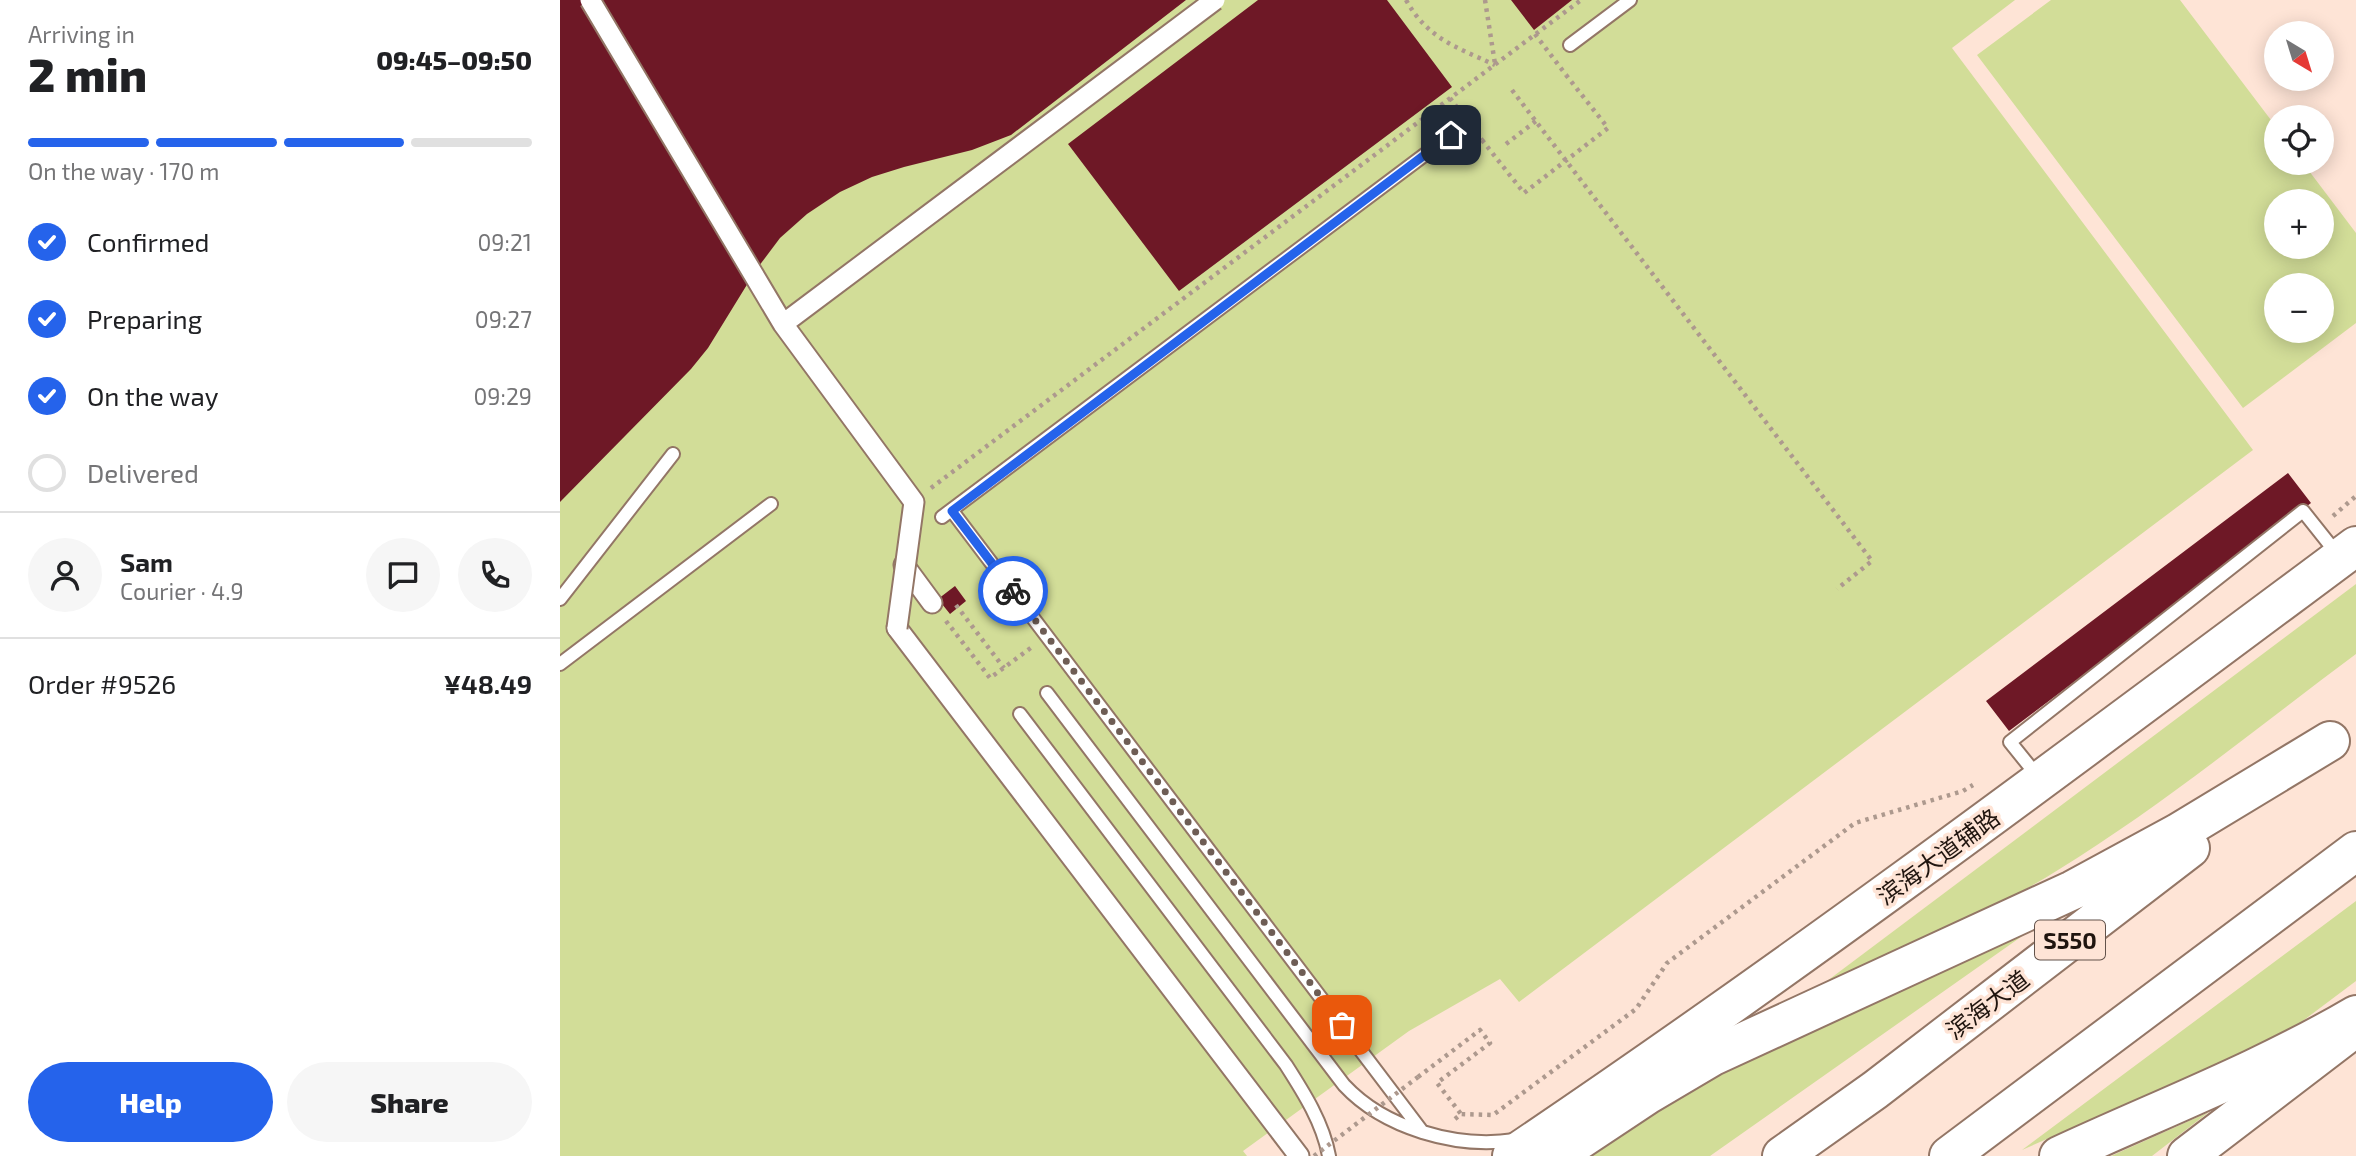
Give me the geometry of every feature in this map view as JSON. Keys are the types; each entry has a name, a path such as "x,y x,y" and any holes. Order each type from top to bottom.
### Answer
{"main road":[{"name":"滨海大道辅路","path":"1537,1149 2030,767 2348,552"},
{"path":"1537,1149 1647,1095 1713,1056 2073,890 2178,833 2343,731"},
{"name":"滨海大道","path":"1782,1156 1875,1090 2343,731"},
{"path":"1949,1156 2356,852"},
{"path":"2059,1156 2247,1072 2356,1015"},
{"path":"2187,1156 2356,1028"}],"street":[{"path":"590,0 783,324 914,502 897,628 1299,1156"},
{"path":"783,324 1216,0"},
{"path":"904,565 932,603"}],"lane":[{"path":"1570,45 1630,0"},
{"path":"1422,1130 1047,636 947,514 1451,135"},
{"path":"560,598 673,454"},
{"path":"560,664 771,504"},
{"path":"2030,767 2010,741 2304,511 2316,528 2348,552"},
{"path":"1047,693 1358,1100 1379,1115 1422,1130 1472,1141 1501,1142 1537,1149"},
{"path":"1020,714 1286,1065 1317,1120 1329,1156"}],"path":[{"path":"1406,0 1414,13 1439,39 1495,65"},
{"path":"1485,0 1495,65"},
{"path":"914,502 1581,0"},
{"path":"1451,98 1524,193 1608,128 1535,34"},
{"path":"1512,90 1872,561 1837,589"},
{"path":"1506,144 1536,121"},
{"path":"2316,528 2356,496"},
{"path":"952,600 1004,668"},
{"path":"932,603 990,678 1047,636"},
{"path":"1314,1156 1480,1030 1490,1043 1437,1083 1461,1114 1493,1115 1636,1009 1667,963 1855,822 1963,791 1983,780 2030,767"}],"green space":[{"path":"560,0 2015,0 1952,48 2253,450 1519,1002 1500,979 1409,1031 1243,1151 1247,1156 560,1156"},
{"path":"2051,0 2180,0 2264,111 2264,175 2312,175 2323,189 2264,189 2264,259 2334,259 2334,204 2356,233 2356,323 2334,340 2334,273 2264,273 2264,343 2329,343 2243,408 1977,55"},
{"path":"2356,584 2356,654 2209,765 2135,820 2029,887 1940,932 1819,987"},
{"path":"2356,901 2356,981 2284,1035 2022,1150"},
{"path":"2042,922 1710,1156 1577,1156 1667,1096"},
{"path":"2209,1112 2152,1156 2111,1156"}],"building":[{"path":"560,0 1186,0 1011,135 972,150 872,177 840,192 807,214 780,238 756,270 708,348 691,369 560,502"},
{"path":"1258,0 1387,0 1452,87 1179,291 1068,144"},
{"path":"1511,0 1572,0 1534,30"},
{"path":"2288,473 2311,503 2009,731 1986,701"},
{"path":"955,586 966,601 950,614 938,599"}],"way so far":[{"path":"1013,591 1342,1025"}],"route":[{"path":"1013,591 952,511 1451,135"}]}
